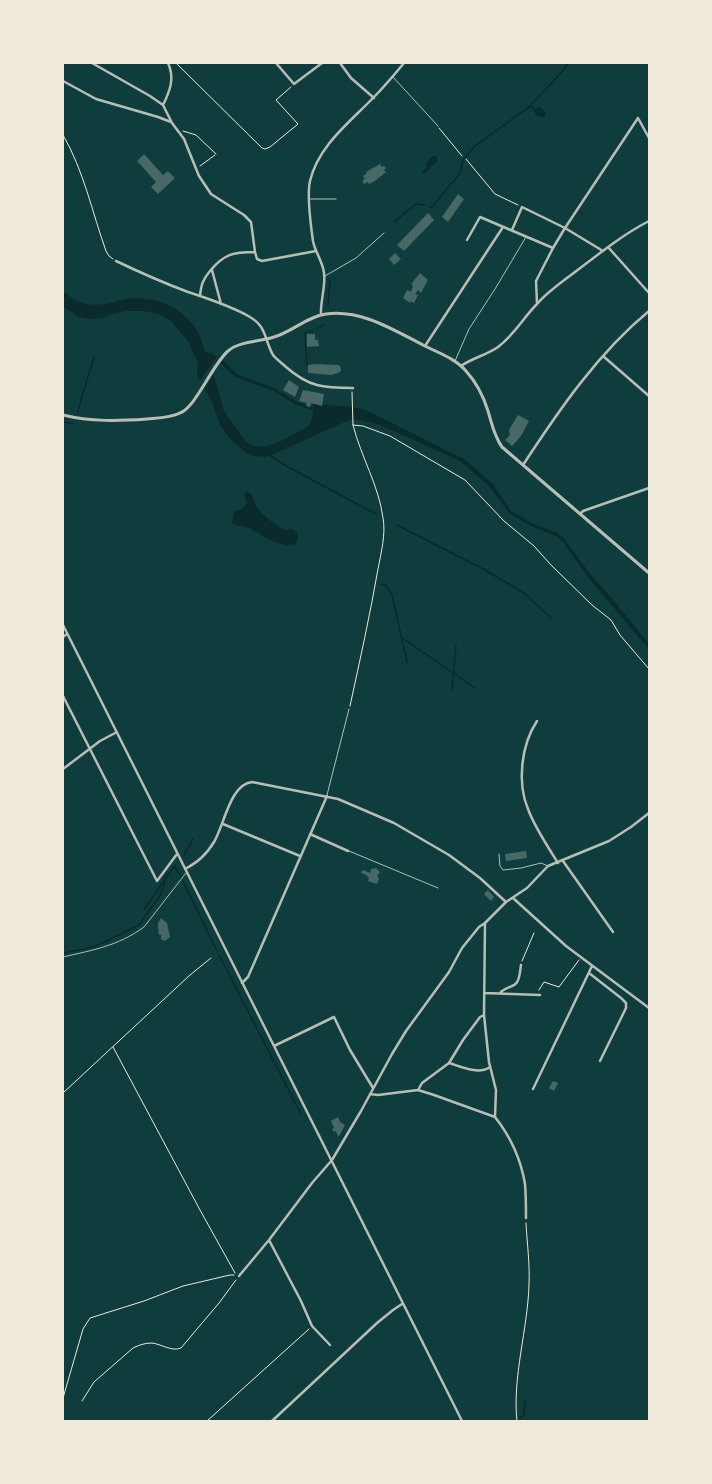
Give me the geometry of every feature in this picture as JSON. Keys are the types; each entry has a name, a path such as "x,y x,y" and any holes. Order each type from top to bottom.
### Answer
{"street":[{"path":"92,63 163,105 172,122 184,139 204,185 211,194 244,215 251,222 254,252 257,259 262,261 316,251"},
{"path":"163,105 172,77 168,63"},
{"path":"276,63 294,84 322,63"},
{"path":"340,63 351,78 374,98"},
{"path":"321,315 324,276 323,268 313,242 310,199 310,181 315,164 323,150 374,98 404,63"},
{"path":"63,81 96,99 172,122"},
{"path":"537,303 536,281 553,248 638,118 649,138"},
{"path":"512,230 522,207 565,228 603,251"},
{"path":"467,240 480,217 553,248"},
{"path":"461,366 468,361 489,353 498,347 514,333 537,303 551,290 608,247 649,220"},
{"path":"425,346 503,227"},
{"path":"608,247 649,293"},
{"path":"200,296 203,279 218,261 227,256 245,252 254,252"},
{"path":"116,261 250,317 263,329 266,340 274,356 303,380 321,387 353,388"},
{"path":"211,270 221,304"},
{"path":"522,465 553,419 603,356 630,326 649,311"},
{"path":"63,415 80,419 104,421 171,416 184,411 189,407 224,355 229,350 241,344 266,340 282,335 306,321 321,315 352,315 375,322 425,346 461,366 469,374 484,401 493,429 499,442 507,452 649,573"},
{"path":"603,356 649,396"},
{"path":"580,514 583,511 649,488"},
{"path":"63,625 312,1124 332,1160 402,1304 462,1421"},
{"path":"63,636 67,634"},
{"path":"63,696 157,880 177,854"},
{"path":"537,721 531,730 523,759 522,778 524,797 528,810 558,863"},
{"path":"63,769 90,748 117,732"},
{"path":"185,869 197,863 209,850 239,788 249,782 260,783 327,796 347,802 394,823 449,855 480,878 506,902"},
{"path":"242,983 248,977 327,796"},
{"path":"239,1276 312,1183 332,1160 406,1031 449,972 462,948 479,927 506,902 527,888 548,866 609,841 631,827 649,812"},
{"path":"222,824 300,856"},
{"path":"310,834 348,851"},
{"path":"563,861 613,932"},
{"path":"513,898 580,958 649,1008"},
{"path":"485,923 484,1015 490,1067 496,1090 495,1117"},
{"path":"500,993 506,988 517,983 521,965"},
{"path":"533,1089 592,966"},
{"path":"589,974 626,1003 626,1008 600,1061"},
{"path":"484,993 538,995"},
{"path":"418,1090 422,1083 449,1063 463,1040 480,1017 484,1015"},
{"path":"274,1046 334,1017 350,1050 373,1088"},
{"path":"449,1063 478,1070 486,1070 490,1067"},
{"path":"370,1094 378,1096 418,1090 434,1094 495,1117 505,1130 520,1167 524,1184 526,1218"},
{"path":"268,1240 301,1301 312,1326 330,1345"},
{"path":"272,1421 377,1323 402,1304"}],"lane":[{"path":"392,77 438,126"},
{"path":"310,199 336,198"},
{"path":"324,276 356,258 384,233"},
{"path":"454,362 469,329 526,237"},
{"path":"327,796 349,709"},
{"path":"348,851 438,888"},
{"path":"499,854 500,866 503,870 521,868 541,863 548,866"},
{"path":"63,957 102,948 144,927 187,873"}],"path":[{"path":"176,63 240,127 262,148 265,149 286,135 298,124 276,100 294,84"},
{"path":"438,126 462,156"},
{"path":"177,129 196,135 215,155 196,168"},
{"path":"63,135 82,173 106,251 110,258 116,261"},
{"path":"466,160 495,194 522,207"},
{"path":"349,709 371,613 384,528 384,520 379,497 353,425 353,388"},
{"path":"353,425 363,426 390,436 465,480 504,521 534,546 592,605 611,620 620,635 649,669"},
{"path":"521,965 524,954 534,934"},
{"path":"63,1093 190,975 211,958"},
{"path":"538,995 544,982 559,987 580,958"},
{"path":"113,1047 233,1271 239,1276"},
{"path":"517,1421 515,1411 529,1284 526,1218"},
{"path":"63,1398 83,1329 90,1318 144,1301 183,1286 230,1275 239,1276"},
{"path":"82,1401 94,1382 133,1348 139,1345 151,1343 174,1349 181,1348 219,1303 239,1276"},
{"path":"207,1421 312,1326"}],"water":[{"path":"540,107 546,113 544,117 538,117 534,112 534,110"},
{"path":"432,156 436,156 438,160 424,174 422,171 428,167 426,165"},
{"path":"63,291 75,300 93,305 136,298 155,300 164,303 180,312 194,326 205,352 211,353 225,362 237,374 276,389 297,402 313,407 314,404 352,407 366,410 464,459 492,483 511,511 533,524 558,533 562,536 594,579 610,596 649,644 649,649 591,581 562,541 556,536 531,526 509,513 489,486 460,461 378,424 353,419 266,457 252,456 231,440 220,425 212,402 197,375 198,364 188,341 171,321 159,314 144,311 127,311 111,314 101,319 91,319 78,317 63,306","holes":["210,359 222,364 235,377 274,391 296,405 313,410 309,425 272,445 259,446 246,442 224,411 213,373 213,361"]},
{"path":"247,492 252,496 262,514 286,530 291,529 297,532 298,538 296,544 287,545 277,543 251,528 236,526 232,523 234,512 243,508 247,503 244,494"}],"pier":[{"path":"218,355 224,359 219,365 215,363 215,372 204,390 199,382"}],"building":[{"path":"144,154 163,175 168,171 175,178 158,194 151,187 156,182 137,161"},
{"path":"380,164 382,167 384,166 386,168 384,170 386,172 375,181 369,184 368,182 364,184 362,181 365,179 363,176 367,173 366,172"},
{"path":"458,194 464,199 448,222 442,217"},
{"path":"428,213 434,220 404,251 397,245"},
{"path":"395,253 401,259 394,265 389,259"},
{"path":"420,273 428,280 421,293 418,290 415,294 418,295 414,303 410,301 410,303 403,298 407,290 411,292 413,286 411,284"},
{"path":"307,334 315,334 315,340 318,340 319,346 307,347"},
{"path":"308,365 338,365 340,366 341,371 331,375 308,373"},
{"path":"289,380 299,387 295,397 283,390"},
{"path":"303,390 324,394 322,406 311,403 310,407 306,406 307,403 299,401"},
{"path":"518,415 529,421 521,436 512,446 505,440 510,435 509,430"},
{"path":"526,851 527,858 506,861 505,854"},
{"path":"376,868 380,872 377,876 379,878 377,884 368,881 368,876 361,873 363,870 370,873 371,869"},
{"path":"488,890 494,897 491,901 484,894"},
{"path":"161,918 167,923 170,937 164,941 161,939 161,935 159,935 158,923"},
{"path":"553,1081 558,1083 554,1091 549,1088"},
{"path":"338,1117 340,1122 345,1125 339,1136 336,1131 334,1132 332,1129 334,1128 331,1121"}],"waterway":[{"path":"429,207 432,207 460,173 463,160 474,147 530,106 561,73 568,63"},
{"path":"530,107 533,107 534,110"},
{"path":"394,222 416,204 425,205"},
{"path":"328,305 330,280"},
{"path":"317,329 323,324"},
{"path":"307,365 305,333 313,330"},
{"path":"77,413 94,357"},
{"path":"63,422 74,424"},
{"path":"269,455 288,467 376,514"},
{"path":"397,525 485,570 524,593 552,619"},
{"path":"380,584 386,585 392,595 407,662"},
{"path":"401,637 475,688"},
{"path":"452,690 456,646"},
{"path":"184,855 193,839"},
{"path":"144,910 176,865"},
{"path":"175,867 180,875"},
{"path":"63,953 94,947 139,925 161,894 165,881"},
{"path":"183,881 216,949"},
{"path":"219,955 301,1114"},
{"path":"519,1419 524,1415 525,1401"}]}
